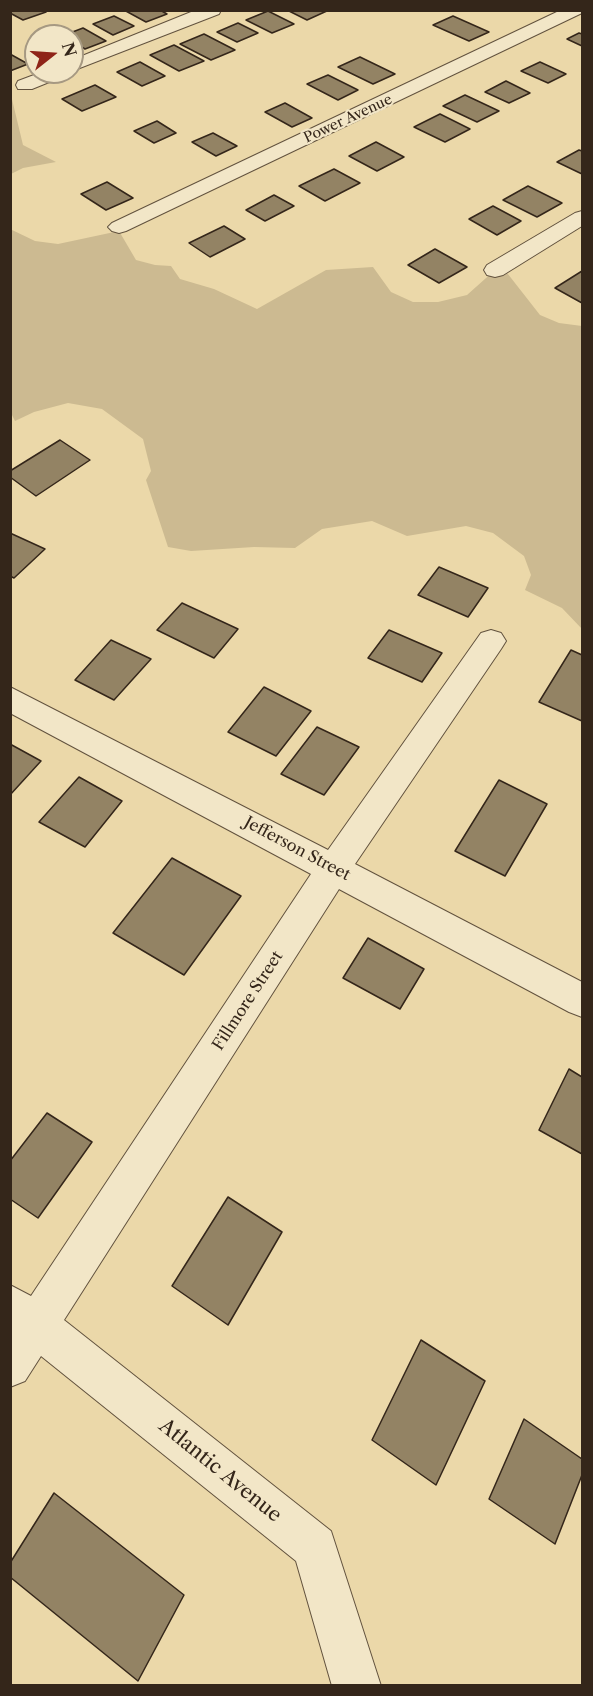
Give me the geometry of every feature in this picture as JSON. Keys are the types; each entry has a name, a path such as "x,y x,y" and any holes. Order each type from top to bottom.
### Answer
{"street":[{"path":"84,61 213,10"},
{"name":"Power Avenue","path":"119,227 576,10"},
{"path":"495,270 582,217"},
{"name":"Fillmore Street","path":"10,1366 24,1316 491,640"},
{"name":"Jefferson Street","path":"10,699 582,1000"},
{"name":"Atlantic Avenue","path":"24,1316 315,1547 357,1686"}],"shaded area":[{"path":"10,91 23,145 56,162 23,168 11,174"},
{"path":"10,229 35,241 58,244 119,231 136,260 171,266 180,279 214,289 257,309 326,270 373,267 391,292 413,302 438,302 467,295 495,270 504,269 540,315 559,323 582,326 582,629 562,608 525,590 531,575 524,556 493,533 466,526 407,536 372,521 322,529 295,548 254,547 191,551 168,547 146,480 151,471 143,439 102,409 68,403 34,412 15,421 11,413"}],"building":[{"path":"10,10 43,10 46,12 23,20 10,13"},
{"path":"124,10 160,10 167,14 146,22"},
{"path":"287,10 329,10 307,20"},
{"path":"268,11 294,24 272,33 246,20"},
{"path":"114,16 134,26 113,35 93,24"},
{"path":"453,16 489,32 469,41 433,25"},
{"path":"238,23 258,33 237,42 217,32"},
{"path":"84,29 106,41 85,49"},
{"path":"579,33 582,34 582,46 567,39"},
{"path":"204,34 235,50 211,60 180,44"},
{"path":"174,45 204,61 179,71 150,55"},
{"path":"10,54 24,62 24,66 10,71"},
{"path":"360,57 395,74 373,84 338,67"},
{"path":"140,62 165,76 142,86 117,72"},
{"path":"540,62 566,74 548,83 521,71"},
{"path":"328,75 358,90 338,100 307,84"},
{"path":"506,81 530,93 509,103 485,92"},
{"path":"95,85 116,97 82,111 62,99"},
{"path":"465,95 499,111 477,122 443,106"},
{"path":"285,103 312,118 292,127 265,112"},
{"path":"440,114 470,129 445,142 414,127"},
{"path":"157,121 176,133 154,143 134,131"},
{"path":"213,133 237,146 216,156 192,142"},
{"path":"376,142 404,157 377,171 349,156"},
{"path":"579,150 582,151 582,174 557,162"},
{"path":"334,169 360,183 325,201 299,186"},
{"path":"107,182 133,198 106,210 81,194"},
{"path":"528,186 562,203 537,217 503,200"},
{"path":"274,195 294,206 265,221 246,210"},
{"path":"493,206 521,221 497,235 469,219"},
{"path":"224,226 245,239 210,257 189,243"},
{"path":"435,249 467,267 439,283 408,265"},
{"path":"582,271 582,303 555,288"},
{"path":"60,440 90,460 36,496 10,477 10,471"},
{"path":"10,533 45,549 14,578 10,576"},
{"path":"439,567 488,588 468,617 418,595"},
{"path":"182,603 238,629 214,658 157,630"},
{"path":"389,630 442,653 422,682 368,658"},
{"path":"111,640 151,659 114,700 75,680"},
{"path":"571,650 582,655 582,721 539,702"},
{"path":"264,687 311,711 276,756 228,732"},
{"path":"317,727 359,747 324,795 281,774"},
{"path":"10,744 41,761 10,795"},
{"path":"79,777 122,801 85,847 39,822"},
{"path":"499,780 547,804 505,876 455,851"},
{"path":"172,858 241,896 184,975 113,933"},
{"path":"368,938 424,969 400,1009 343,978"},
{"path":"569,1069 582,1077 582,1154 539,1130"},
{"path":"47,1113 92,1142 38,1218 10,1199 10,1161"},
{"path":"228,1197 282,1232 228,1325 172,1286"},
{"path":"421,1340 485,1381 436,1485 372,1440"},
{"path":"524,1419 582,1459 582,1475 555,1544 489,1499"},
{"path":"54,1493 184,1595 138,1681 10,1577 10,1563"}]}
